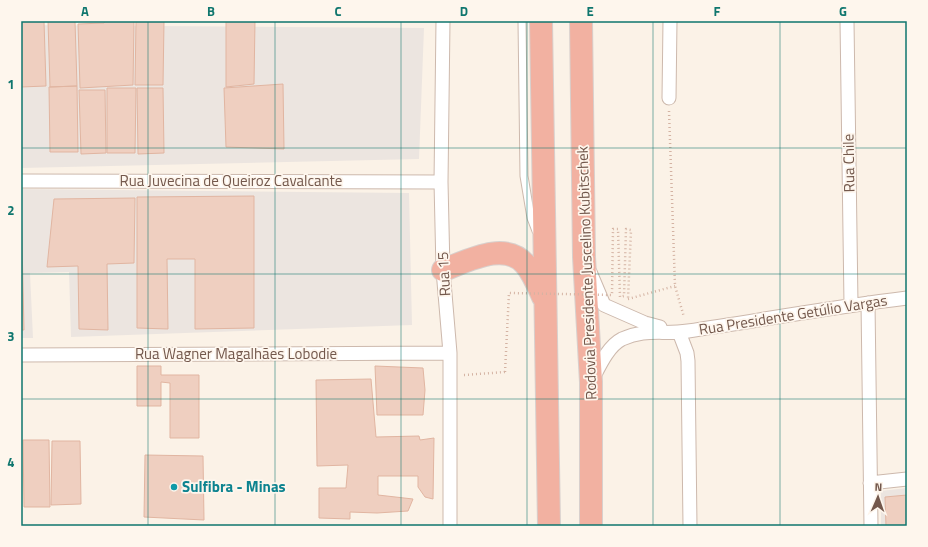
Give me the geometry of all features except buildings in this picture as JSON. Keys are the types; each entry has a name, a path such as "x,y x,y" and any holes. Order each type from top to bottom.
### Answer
{"highway":[{"path":"541,21 549,526"},
{"name":"Rodovia Presidente Juscelino Kubitschek","path":"581,21 584,257 591,382 591,526"},
{"path":"444,270 493,253 512,256 524,263 546,302"}],"street":[{"name":"Rua 15","path":"443,21 441,182 444,270 450,353 450,526"},
{"path":"669,98 670,21"},
{"name":"Rua Chile","path":"847,21 851,304"},
{"name":"Rua Juvecina de Queiroz Cavalcante","path":"21,180 441,182"},
{"name":"Rua Presidente Getúlio Vargas","path":"584,257 604,305 644,324 684,332"},
{"name":"Rua Presidente Getúlio Vargas","path":"591,382 607,354 620,340 639,332 684,332 851,304 907,298"},
{"path":"868,303 871,526"},
{"path":"684,332 688,361 690,526"},
{"name":"Rua Wagner Magalhães Lobodie","path":"21,355 450,353"},
{"path":"870,483 907,479"}],"lane":[{"path":"522,21 524,176 531,218 544,254"}],"path":[{"path":"669,98 676,286 684,332"},
{"path":"449,376 505,372 509,293 612,295 613,229 618,229 620,297 624,296 626,229 631,230 628,299 676,286"}],"shaded area":[{"path":"21,25 424,28 419,159 21,168"},
{"path":"21,189 409,193 412,325 71,337 69,272 30,273 33,338 21,338"},
{"path":"907,488 907,526 881,526 881,491"}],"place":[{"name":"Sulfibra - Minas","path":"174,487"}]}
